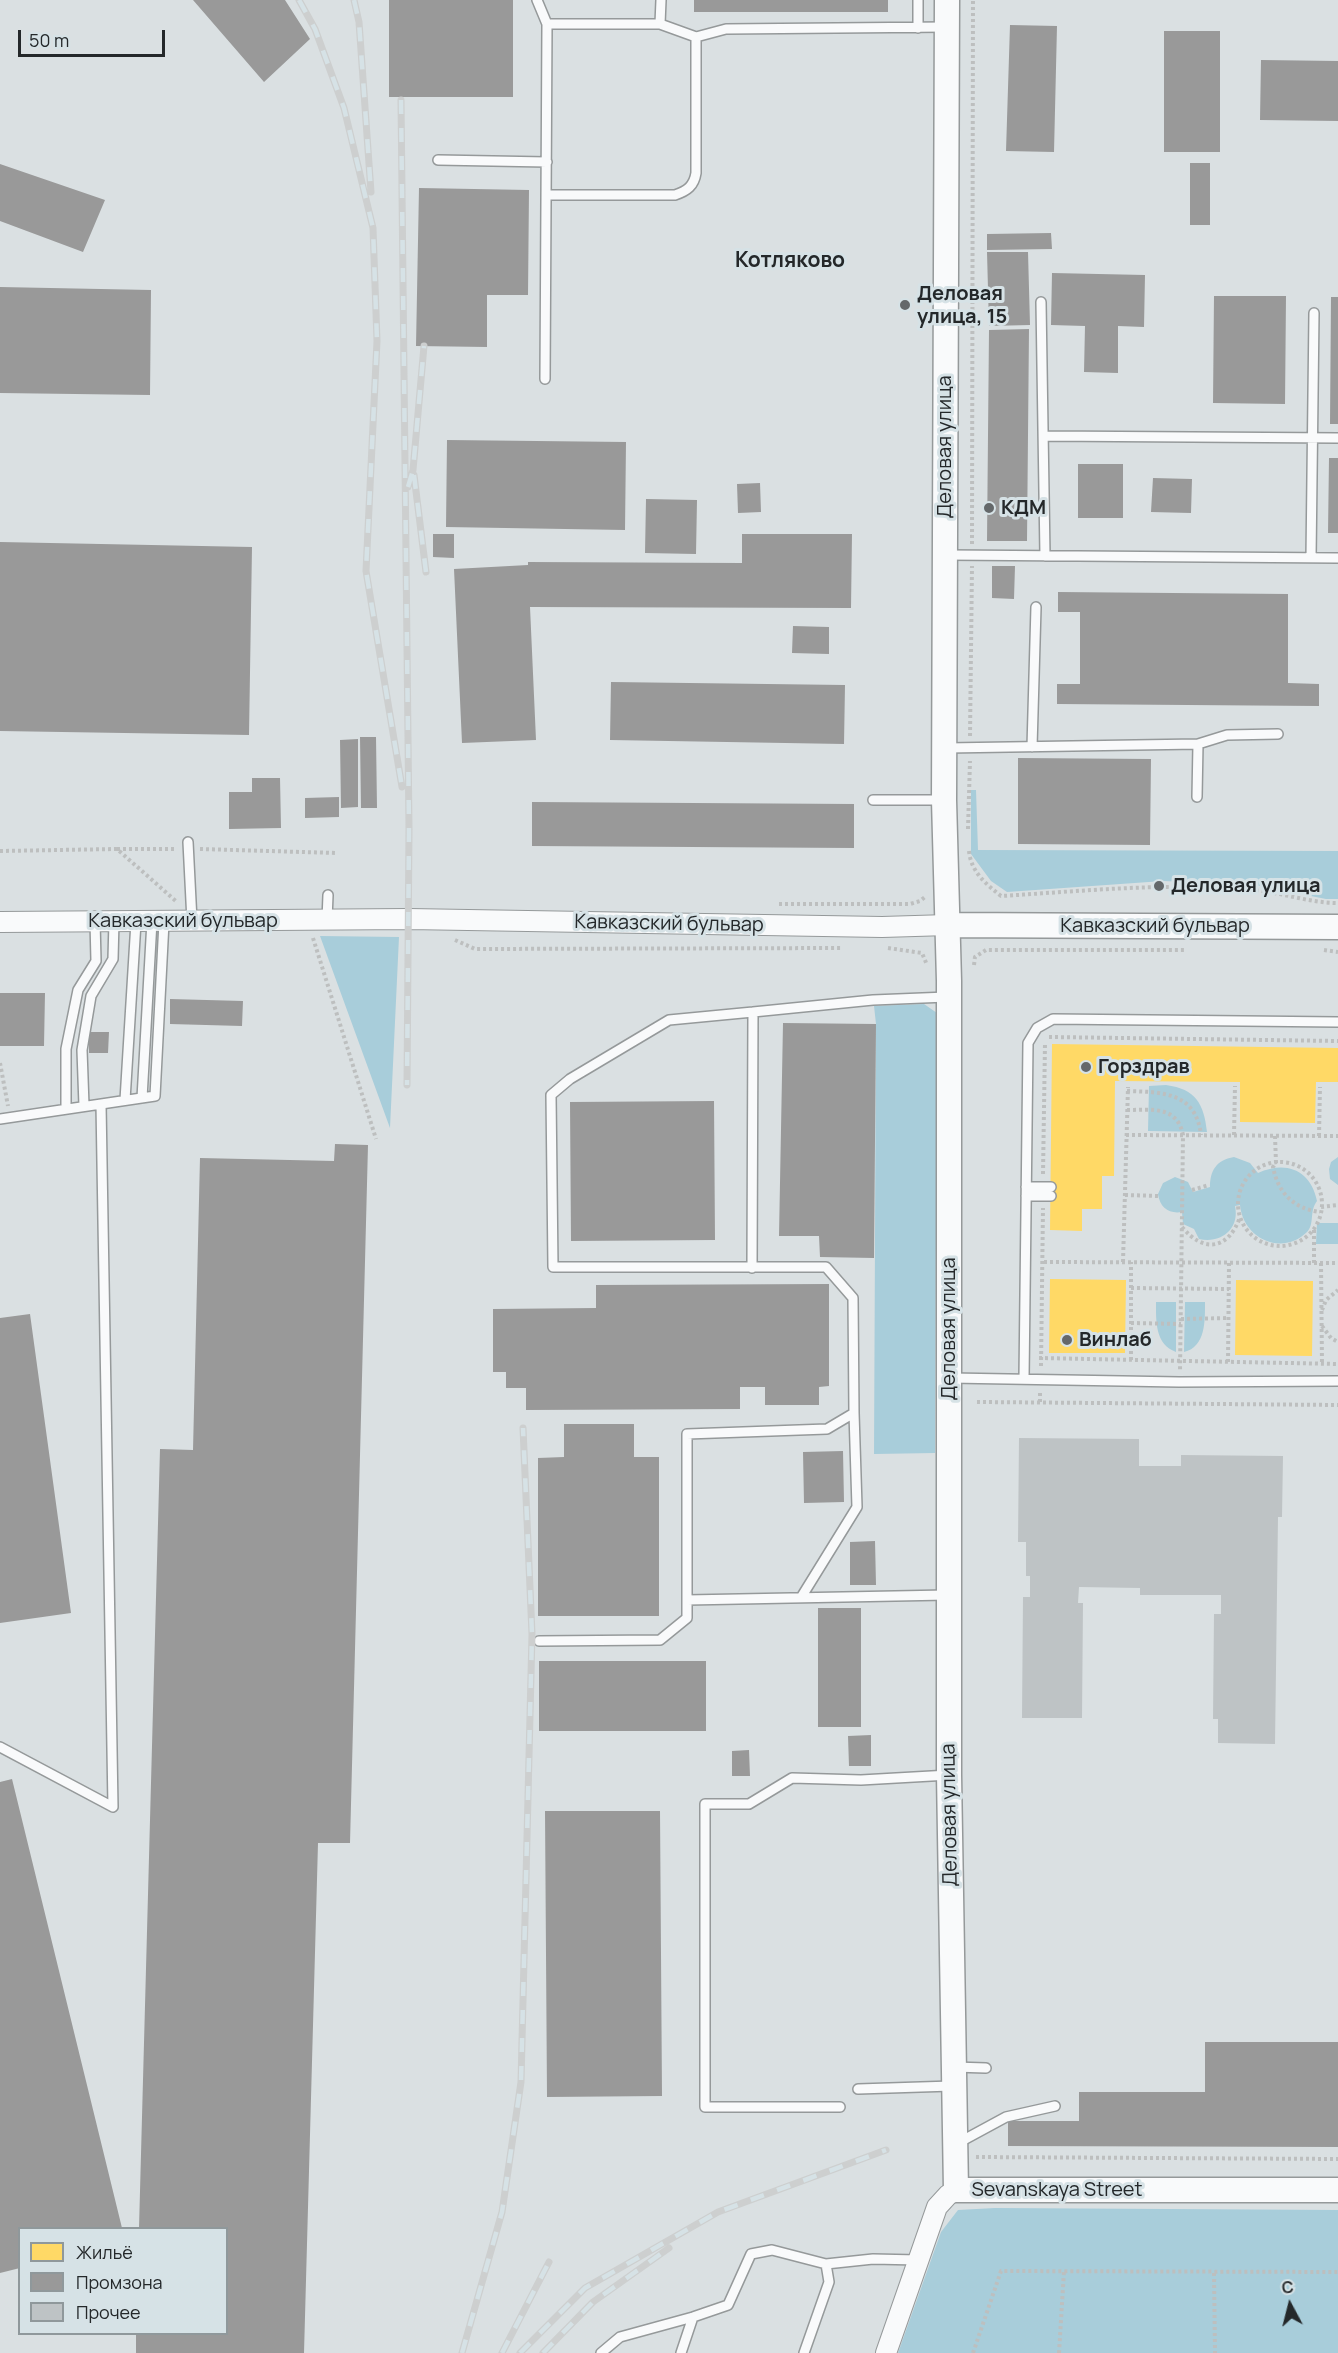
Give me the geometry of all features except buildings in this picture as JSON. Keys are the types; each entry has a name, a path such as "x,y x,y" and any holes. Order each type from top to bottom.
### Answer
{"street":[{"name":"Деловая улица","path":"947,0 944,748 949,997 947,1595 956,2190"},
{"name":"Кавказский бульвар","path":"0,922 151,922 191,912 325,927 409,919 882,927 948,925 1338,927"},
{"name":"Sevanskaya Street","path":"885,2353 937,2207 956,2190 1338,2190"}],"lane":[{"path":"537,0 547,24 545,379"},
{"path":"660,24 661,0"},
{"path":"918,0 918,28"},
{"path":"547,24 660,24 696,37 726,29 947,27"},
{"path":"546,195 675,195 687,191 694,182 696,173 696,37"},
{"path":"438,160 547,162"},
{"path":"1041,302 1046,556"},
{"path":"1311,558 1314,313"},
{"path":"1045,436 1338,438"},
{"path":"945,555 1338,558"},
{"path":"1032,747 1036,607"},
{"path":"944,748 1198,744 1227,735 1278,734"},
{"path":"1197,797 1198,744"},
{"path":"873,800 944,800"},
{"path":"188,845 191,912"},
{"path":"325,927 328,895"},
{"path":"84,1106 82,1050 91,996 113,959 104,921"},
{"path":"66,1109 66,1049 78,990 96,961 104,921"},
{"path":"5,1119 154,1096 165,983 151,922"},
{"path":"142,1098 151,922"},
{"path":"125,1100 151,922"},
{"path":"802,1596 856,1507 853,1298 826,1267 553,1267 551,1095 570,1079 669,1020 873,1000 949,997"},
{"path":"752,1268 753,1012"},
{"path":"1024,1378 1028,1043 1037,1028 1053,1019 1338,1022"},
{"path":"0,1747 113,1807 101,1104"},
{"path":"1026,1192 1047,1192"},
{"path":"949,1378 1179,1382 1338,1381"},
{"path":"539,1641 660,1640 687,1618 687,1434 827,1429 854,1413"},
{"path":"687,1600 947,1595"},
{"path":"840,2107 705,2107 705,1804 749,1804 792,1778 861,1780 949,1775"},
{"path":"858,2090 954,2077 986,2068"},
{"path":"956,2150 1006,2117 1055,2106"},
{"path":"601,2353 620,2337 693,2317 728,2304 751,2254 772,2250 826,2264 873,2259 918,2260"},
{"path":"804,2353 829,2282 826,2264"},
{"path":"681,2353 693,2317"}],"path":[{"path":"968,832 972,555 973,0"},
{"path":"968,844 969,857 981,880 1001,896 1164,886 1254,890 1323,903 1338,903"},
{"path":"0,850 117,849 188,845 337,854"},
{"path":"117,849 191,912"},
{"path":"888,904 910,904 920,901 929,894"},
{"path":"325,927 312,934 376,1139"},
{"path":"451,938 475,949 852,948"},
{"path":"887,948 922,953 927,966"},
{"path":"974,965 975,957 986,950 1189,950"},
{"path":"1319,950 1338,952"},
{"path":"1040,1402 1047,1192 1046,1037 1338,1041"},
{"path":"0,1063 5,1119"},
{"path":"1234,1086 1234,1135"},
{"path":"1319,1136 1320,1087"},
{"path":"1124,1262 1127,1089 1158,1092 1177,1097 1196,1115 1201,1135"},
{"path":"1127,1110 1162,1110 1176,1119 1183,1135 1179,1404"},
{"path":"1126,1135 1338,1136"},
{"path":"1275,1136 1273,1167 1279,1187 1286,1196 1303,1208 1321,1209 1338,1205"},
{"path":"1182,1226 1198,1242 1211,1244 1228,1238 1235,1232 1240,1217 1239,1195 1243,1184 1259,1168 1275,1163 1292,1164 1310,1176 1320,1196 1321,1209 1314,1227 1314,1263"},
{"path":"1192,1191 1209,1185"},
{"path":"1125,1195 1158,1196"},
{"path":"1240,1217 1251,1235 1259,1241 1279,1246 1299,1241 1314,1227"},
{"path":"1025,1261 1338,1263"},
{"path":"1131,1262 1131,1361"},
{"path":"1228,1362 1229,1263"},
{"path":"1321,1263 1321,1381"},
{"path":"1131,1288 1229,1289"},
{"path":"1338,1290 1326,1300 1320,1316 1325,1332 1338,1342"},
{"path":"1131,1323 1229,1318"},
{"path":"1024,1358 1338,1364"},
{"path":"977,1402 1338,1405"},
{"path":"956,2150 1338,2159"},
{"path":"973,2353 1001,2271 1338,2272"},
{"path":"1059,2353 1064,2271"},
{"path":"1214,2273 1215,2353"}],"shaded area":[{"path":"971,790 976,790 978,850 1338,851 1338,899 1326,899 1255,885 1163,881 1007,892 991,881 971,854"},
{"path":"320,936 399,937 390,1128"},
{"path":"924,1004 937,1013 935,1453 874,1454 876,1024 874,1006"},
{"path":"1166,1085 1185,1090 1197,1100 1204,1113 1207,1132 1148,1131 1149,1086"},
{"path":"1234,1157 1250,1163 1258,1173 1268,1169 1287,1168 1303,1175 1314,1190 1317,1201 1307,1232 1286,1243 1265,1240 1248,1227 1240,1205 1235,1206 1235,1222 1227,1233 1215,1239 1199,1239 1194,1229 1183,1224 1182,1212 1169,1211 1161,1203 1158,1194 1163,1183 1175,1177 1188,1182 1193,1192 1210,1187 1215,1167 1228,1158"},
{"path":"1338,1157 1338,1185 1330,1179 1329,1169 1331,1162"},
{"path":"1317,1223 1338,1223 1338,1244 1316,1244"},
{"path":"1156,1302 1176,1302 1176,1352 1164,1344 1160,1338"},
{"path":"1185,1302 1205,1302 1205,1309 1203,1332 1200,1339 1197,1345 1184,1352"},
{"path":"995,2208 1338,2210 1338,2353 898,2353 941,2232 958,2210"}],"railway":[{"path":"299,0 315,29 344,108 373,228 377,341 366,571 402,787"},
{"path":"354,0 359,22 371,192"},
{"path":"401,100 409,829 407,1085"},
{"path":"408,487 413,470 424,346"},
{"path":"414,475 426,572"},
{"path":"462,2353 502,2212 521,2082 532,1634 523,1428"},
{"path":"520,2353 585,2288 718,2212 886,2150"},
{"path":"543,2353 593,2302 669,2248"},
{"path":"502,2353 549,2262"}],"place":[{"name":"Деловая улица, 15","path":"905,305"},
{"name":"КДМ","path":"989,508"},
{"name":"Деловая улица","path":"1159,886"},
{"name":"Горздрав","path":"1086,1067"},
{"name":"Винлаб","path":"1067,1340"}],"district":[{"name":"Котляково","path":"790,261"}]}
